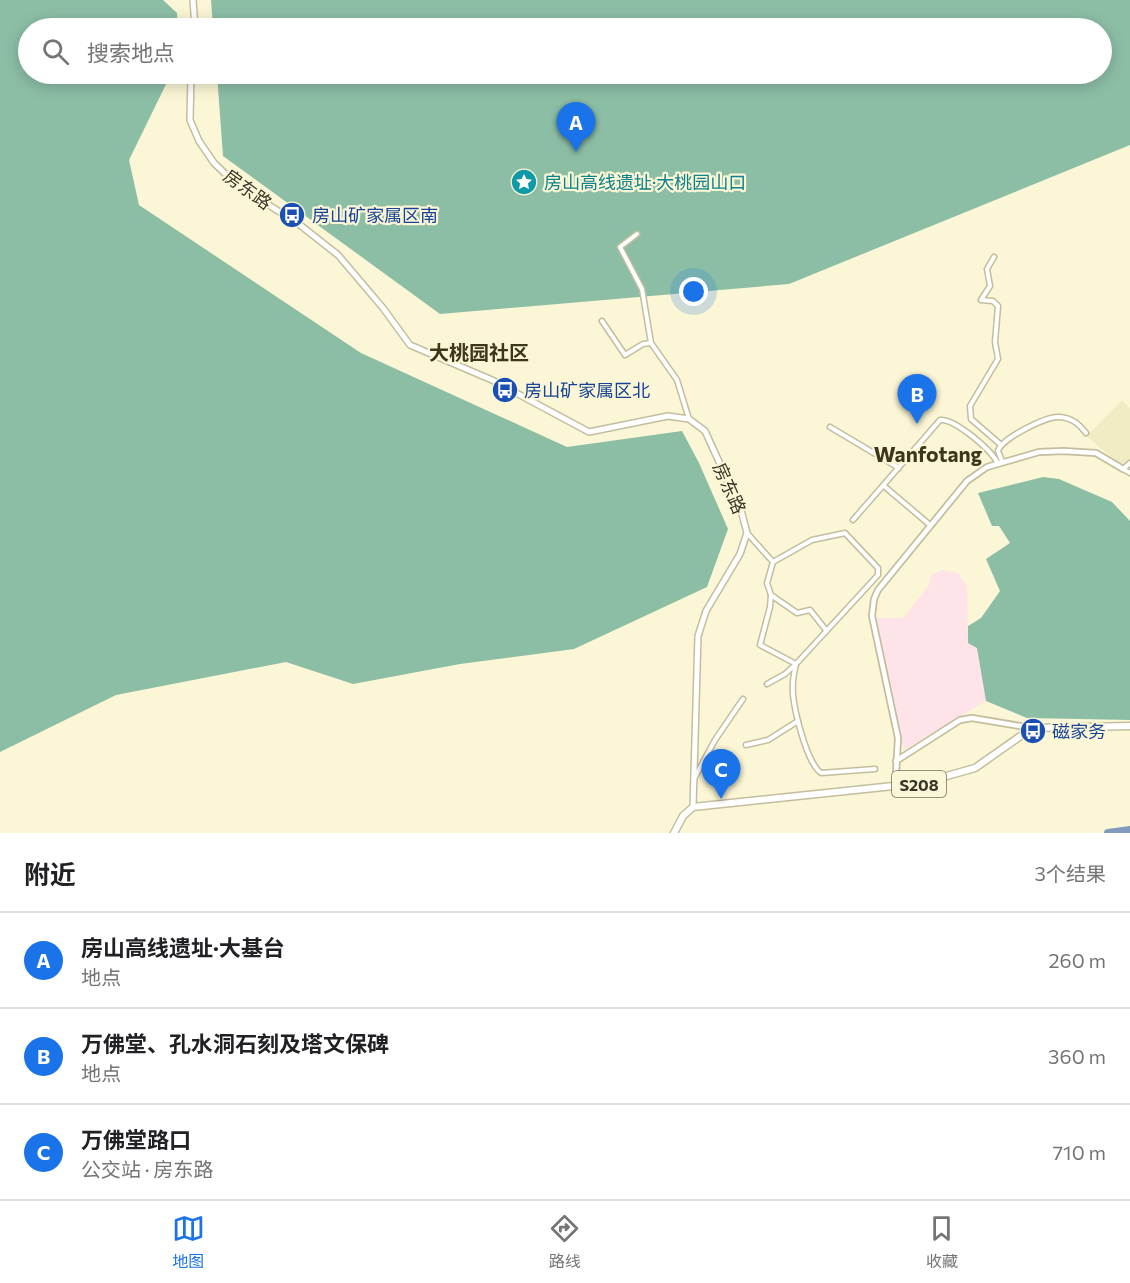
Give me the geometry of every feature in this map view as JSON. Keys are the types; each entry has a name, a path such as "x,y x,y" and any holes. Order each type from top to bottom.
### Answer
{"main road":[{"path":"193,0 194,18"},
{"name":"房东路","path":"191,84 189,120 199,141 214,163 236,184 300,225 338,255 383,308 410,345 492,380 590,432 668,416 689,419 705,431 741,510 747,533 741,554 706,611 698,636 693,807"},
{"path":"1032,728 1130,726"},
{"name":"S208","path":"693,807 922,783 975,768 1032,728"},
{"path":"674,833 683,816 693,807"}],"street":[{"path":"637,234 620,247 642,289 651,343 677,380 689,419"},
{"path":"994,257 987,269 990,285 981,300 993,301 998,306 995,342 998,359 970,406 972,419 1000,444"},
{"path":"602,321 625,355 643,344 651,343"},
{"path":"999,461 1000,444 1009,437 1056,417 1077,422 1086,433"},
{"path":"853,520 936,423 943,419 950,420 999,461"},
{"path":"830,427 899,468"},
{"path":"896,774 898,738 872,607 878,590 967,481 999,461 1051,451 1089,452 1096,453 1130,473"},
{"path":"1123,469 1130,463"},
{"path":"884,486 930,525"},
{"path":"747,533 773,562"},
{"path":"767,684 796,664 878,575 878,568 845,533 812,540 773,562 767,583 771,594 760,645 796,664"},
{"path":"771,594 797,613 810,610 826,630"},
{"path":"796,664 792,684 798,721 810,762 821,773 875,770"},
{"path":"694,780 715,740 743,699"},
{"path":"896,761 960,720 972,718 1032,728"},
{"path":"746,745 768,740 798,721"}],"shaded area":[{"path":"1122,400 1130,408 1130,459 1120,465 1087,436"},
{"path":"942,570 958,573 967,586 968,643 977,647 986,701 904,750 876,618 903,618 928,587 931,575"}],"green space":[{"path":"0,0 163,0 177,13 177,18 18,18 18,84 166,84 129,160 139,205 361,353 567,447 682,431 728,529 707,587 574,649 460,664 353,684 286,662 116,695 0,752"},
{"path":"211,0 1130,0 1130,145 789,284 440,314 223,156 218,84 1112,84 1112,18 212,18"},
{"path":"1043,477 1059,479 1112,502 1130,521 1130,720 1027,718 986,701 977,648 968,643 968,626 981,618 1000,591 986,559 1010,543 999,526 992,526 978,493"}],"waterway":[{"path":"1108,833 1130,830"}],"place":[{"name":"房山高线遗址·大基台","path":"576,152"},
{"name":"房山高线遗址·大桃园山口","path":"524,182"},
{"name":"房山矿家属区南","path":"292,215"},
{"name":"房山矿家属区北","path":"505,390"},
{"name":"万佛堂、孔水洞石刻及塔文保碑","path":"917,424"},
{"name":"磁家务","path":"1033,731"},
{"name":"万佛堂路口","path":"721,799"}],"district":[{"name":"大桃园社区","path":"479,352"},
{"name":"Wanfotang","path":"928,453"}]}
